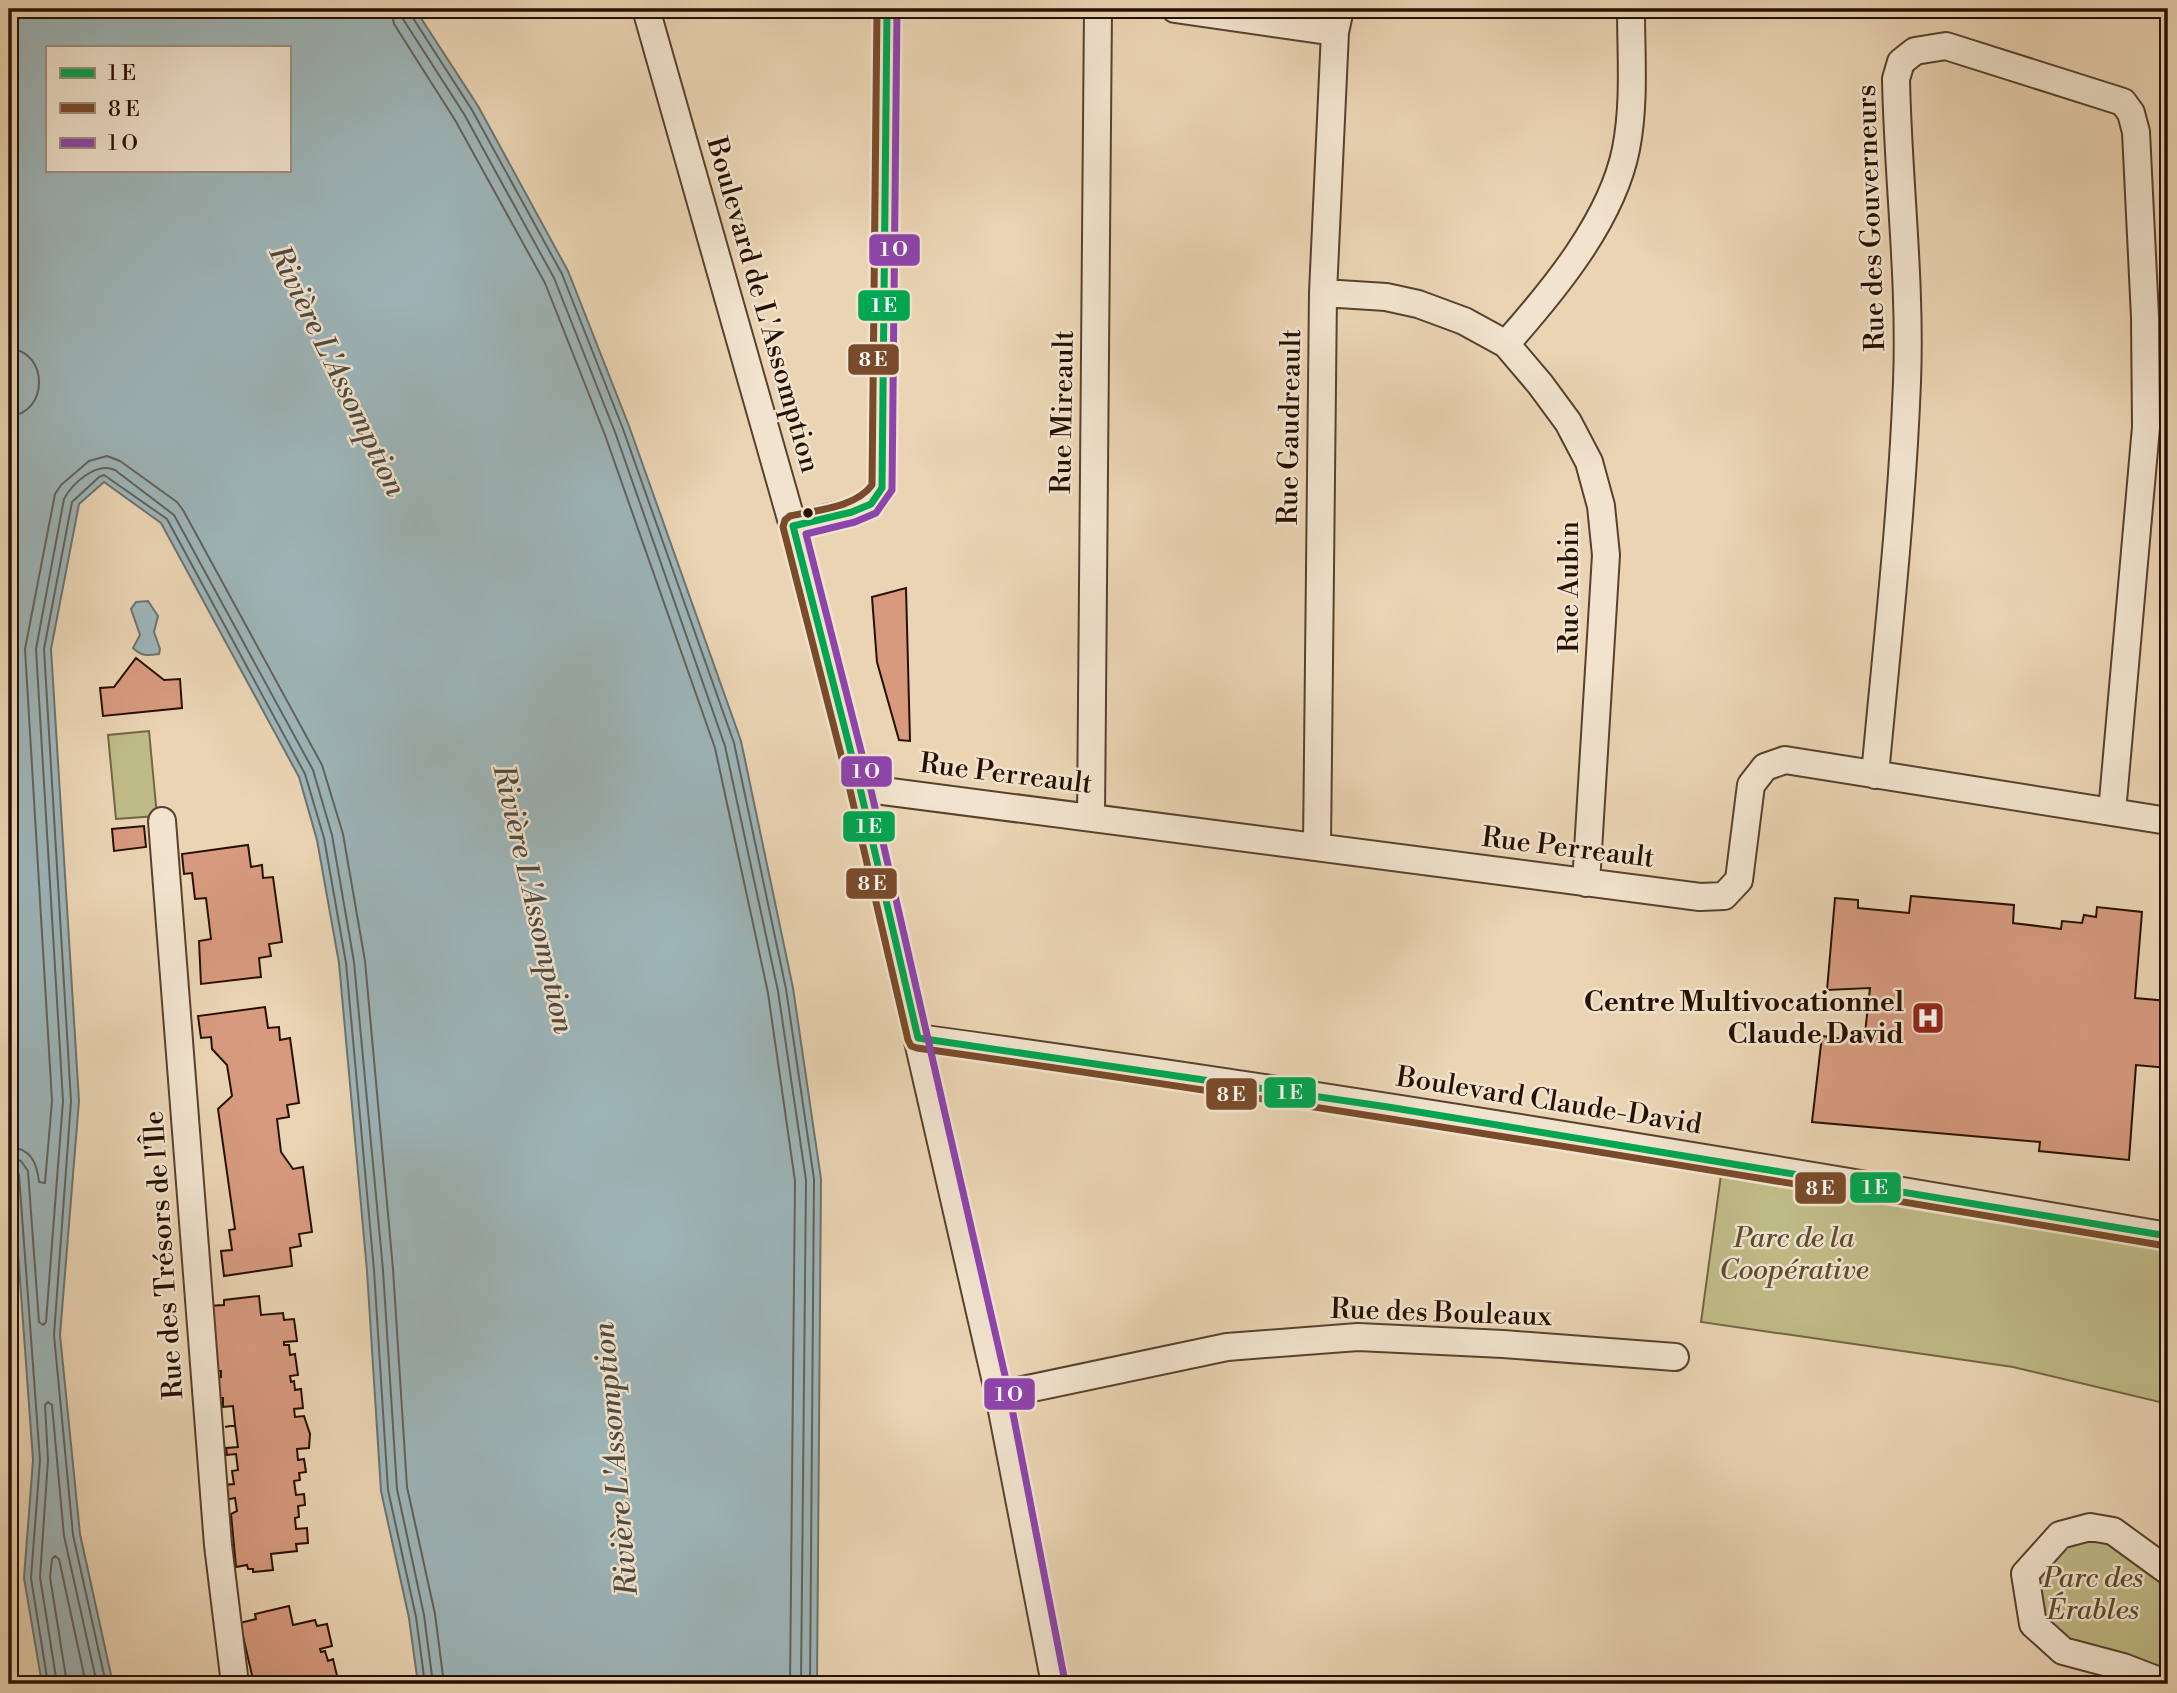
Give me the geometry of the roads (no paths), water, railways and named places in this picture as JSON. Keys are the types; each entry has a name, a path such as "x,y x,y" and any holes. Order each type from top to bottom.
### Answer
{"street":[{"name":"Boulevard de L'Assomption","path":"646,9 793,526 860,788 999,1395 1055,1684"},
{"path":"793,526 852,512 871,504 882,488 887,9"},
{"name":"Rue Mireault","path":"1091,816 1098,9"},
{"path":"1175,9 1338,21"},
{"path":"1506,344 1576,259 1610,195 1626,150 1632,95 1631,9"},
{"name":"Rue Gaudreault","path":"1318,846 1323,293 1338,21"},
{"name":"Rue des Gouverneurs","path":"1875,775 1907,381 1903,207 1896,79 1901,62 1915,51 1946,46 2123,102 2131,113 2136,132 2145,317 2146,428 2112,812"},
{"name":"Rue Aubin","path":"1323,293 1386,297 1418,304 1464,321 1506,344 1568,422 1589,462 1601,506 1605,566 1586,883"},
{"name":"Rue Perreault","path":"860,788 1700,897 1724,896 1739,880 1751,785 1765,766 1785,760 2168,821"},
{"name":"Rue des Trésors de l'Île","path":"162,821 218,1545 236,1684"},
{"name":"Boulevard Claude-David","path":"918,1038 1101,1062 1709,1158 2168,1236"},
{"name":"Rue des Bouleaux","path":"999,1395 1227,1347 1358,1337 1503,1344 1675,1357"},
{"path":"2167,1684 2133,1670 2063,1651 2033,1625 2025,1574 2060,1535 2090,1527 2113,1531 2168,1571"}],"water":[{"name":"Rivière L'Assomption","path":"9,9 415,9 478,106 568,271 629,426 741,741 793,988 821,1179 817,1684 418,1684 409,1618 381,1491 367,1271 339,963 317,840 299,777 161,523 104,482 79,504 51,649 79,1101 60,1335 80,1534 113,1684 42,1684 24,1578 33,1460 9,1128 9,403 13,383 9,358"},
{"path":"148,601 158,616 154,632 159,654 145,655 133,648 140,635 131,609 136,602"}],"place":[{"name":"Centre Multivocationnel Claude David","path":"1928,1018"}],"park label":[{"name":"Parc de la Coopérative","path":"1794,1254"},
{"name":"Parc des Érables","path":"2093,1594"}]}
